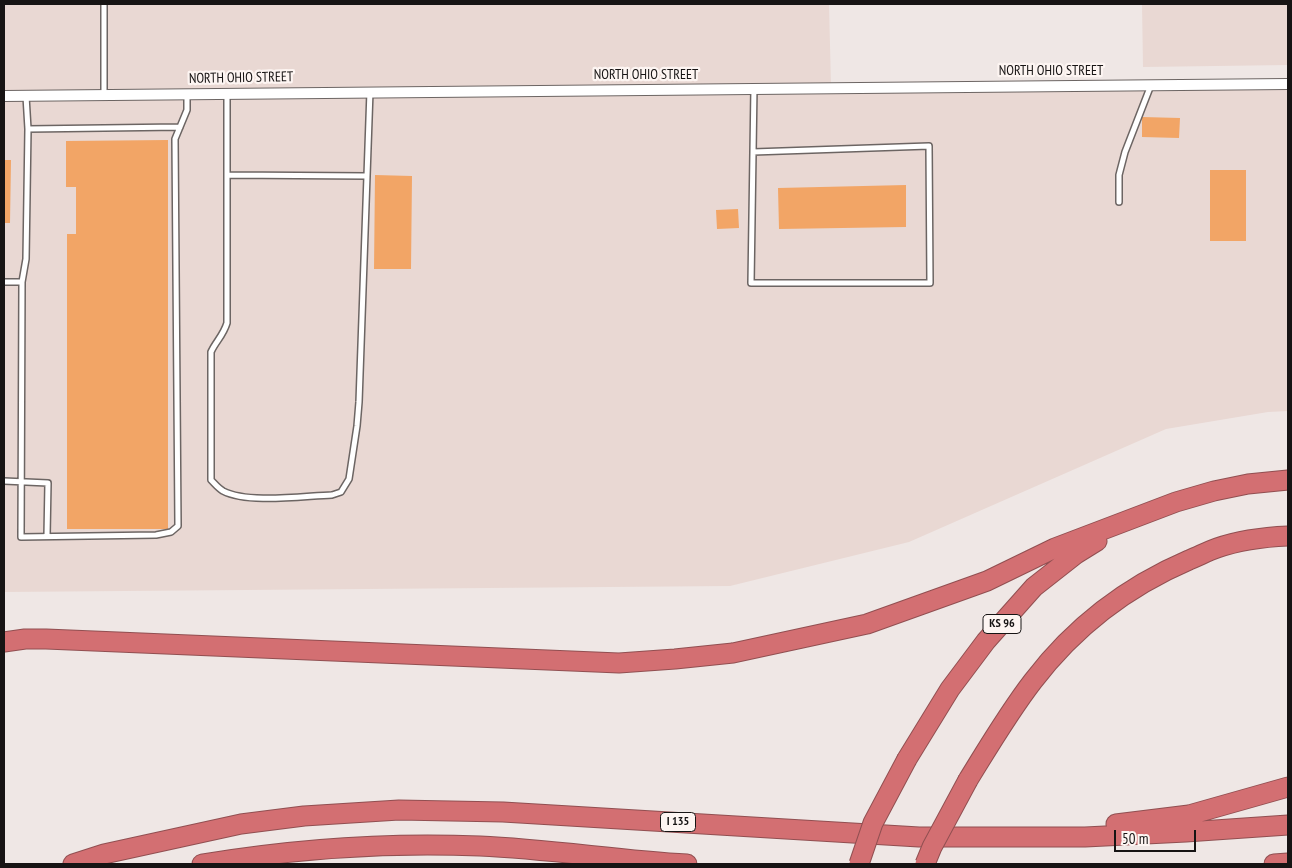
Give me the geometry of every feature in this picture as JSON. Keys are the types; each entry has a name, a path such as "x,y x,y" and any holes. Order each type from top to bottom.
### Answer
{"highway":[{"name":"KS 96","path":"859,864 873,823 907,759 950,689 986,641 1034,588 1076,554 1130,521 1176,502 1214,491 1248,484 1288,480"},
{"path":"4,642 46,639 618,663 732,653 867,624 987,581 1055,548 1130,521"},
{"path":"926,864 932,847 968,780 1005,720 1033,681 1076,633 1114,601 1159,573 1218,548 1268,537 1288,536"},
{"path":"996,838 1189,815 1288,787"},
{"name":"I 135","path":"73,864 104,854 241,824 304,816 399,810 503,812 919,838 1104,836 1231,830 1288,825"},
{"path":"202,864 257,855 410,844 481,846 679,864"},
{"path":"1274,864 1288,863"},
{"path":"648,864 679,864"}],"street":[{"name":"NORTH OHIO STREET","path":"4,96 227,92 1288,84"}],"lane":[{"path":"104,4 104,94"},
{"path":"1119,202 1119,175 1125,152 1151,85"},
{"path":"753,152 929,146 930,283 751,283 753,152 754,88"},
{"path":"227,92 227,323 224,332 211,352 211,480 220,490 253,498 332,496 341,492 348,479 359,402 370,91"},
{"path":"26,96 28,129 26,259 22,282 21,537 156,535 171,532 178,526 175,139 187,110 187,93"},
{"path":"28,129 180,127"},
{"path":"227,175 367,176"},
{"path":"4,282 22,282"},
{"path":"4,481 48,483 47,536"}],"shaded area":[{"path":"4,4 829,4 831,86 1288,84 1288,411 1268,412 1166,429 909,542 730,586 4,592"},
{"path":"1142,4 1288,4 1288,65 1143,67"}],"building":[{"path":"1142,117 1180,118 1179,138 1142,137"},
{"path":"168,140 168,529 67,529 67,234 76,234 76,187 66,187 66,141"},
{"path":"4,160 11,160 10,223 4,223"},
{"path":"1210,170 1246,170 1246,241 1210,241"},
{"path":"375,175 412,176 411,269 374,269"},
{"path":"906,185 906,227 779,229 778,188"},
{"path":"738,209 739,228 717,229 716,210"}]}
